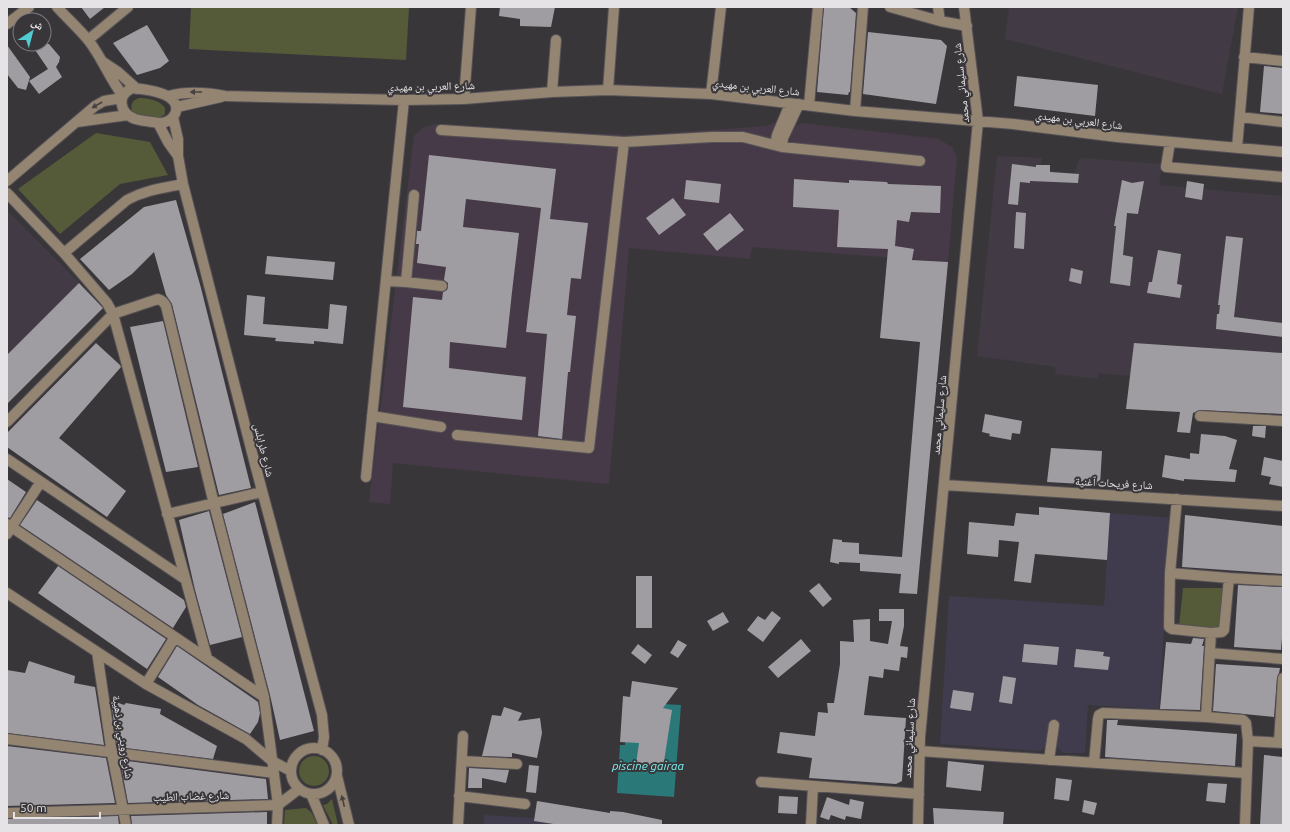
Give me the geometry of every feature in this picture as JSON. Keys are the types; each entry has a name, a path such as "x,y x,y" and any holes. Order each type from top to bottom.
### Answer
{"street":[{"path":"7,24 29,7"},
{"path":"57,7 88,40 103,62 110,78 123,97"},
{"path":"88,40 128,7"},
{"path":"464,99 471,7"},
{"path":"608,90 614,7"},
{"path":"711,94 721,7"},
{"path":"779,146 776,135 800,104 818,7"},
{"path":"855,111 864,7"},
{"path":"890,7 940,21 967,26"},
{"path":"938,7 940,21"},
{"name":"شارع سليماني محمد","path":"918,825 919,751 978,121 964,7"},
{"path":"1237,148 1248,7"},
{"path":"552,92 556,40"},
{"path":"1244,57 1283,61"},
{"path":"103,62 118,72 137,89"},
{"path":"158,123 136,119 128,115 122,106 123,97 127,91 133,88 168,96 175,102 175,112"},
{"name":"شارع العربي بن مهيدي","path":"168,96 193,92 225,96 404,100 464,99 552,92 608,90 711,94 855,111 1013,124 1117,138 1283,152"},
{"name":"شارع العربي بن مهيدي","path":"158,123 165,122 175,112 225,96"},
{"path":"7,181 77,122 85,113 104,101 123,97"},
{"path":"366,477 404,100"},
{"name":"شارع طرابلس","path":"175,112 178,156 183,184 262,492 322,715 324,737 322,750"},
{"path":"77,122 128,115"},
{"path":"1240,117 1283,122"},
{"name":"شارع طرابلس","path":"158,123 168,142 178,156"},
{"path":"441,130 624,142 712,137 743,137 779,146 920,161"},
{"path":"457,436 589,448 624,142"},
{"path":"1170,142 1166,167 1283,177"},
{"path":"64,253 127,200 138,194 151,190 183,184"},
{"path":"7,193 64,253 107,303 113,314 207,658"},
{"path":"406,282 414,195"},
{"path":"386,281 442,286"},
{"path":"7,422 113,314 158,299 162,300 166,306 214,504 264,697 278,805 277,825"},
{"path":"372,416 442,427"},
{"path":"1200,416 1283,421"},
{"path":"7,459 40,483 185,579"},
{"path":"40,483 8,529 207,658 264,697"},
{"name":"شارع فريحات ٱغنية","path":"944,484 1283,506"},
{"path":"167,514 262,492"},
{"path":"1177,499 1170,573 1169,628 1211,633 1222,632 1224,630 1229,578"},
{"path":"1170,573 1283,581"},
{"path":"7,593 146,684 246,739 272,761 291,771"},
{"path":"1206,717 1211,633"},
{"path":"146,684 175,637"},
{"name":"شارع رويني بن ذهيبة","path":"97,652 112,754 126,825"},
{"path":"1210,653 1283,659"},
{"path":"1248,741 1281,742 1283,678"},
{"path":"1094,763 1098,719 1099,715 1103,712 1243,720 1246,723 1248,741 1245,825"},
{"path":"1049,760 1054,725"},
{"path":"458,825 463,736"},
{"path":"7,739 112,754 274,773"},
{"path":"337,776 332,786 322,793 312,794 300,790 292,778 291,771 293,761 299,754 308,749 315,748 328,753 336,765 337,776 349,825"},
{"path":"919,751 1246,772"},
{"path":"462,761 517,764"},
{"path":"761,782 919,794"},
{"path":"811,825 813,786"},
{"path":"278,805 300,790"},
{"path":"312,794 324,825"},
{"path":"459,796 525,804"},
{"name":"شارع غضاب الطيب","path":"7,813 278,805"}],"shaded area":[{"path":"1009,7 1238,7 1222,94 1005,39"},
{"path":"774,123 779,125 772,133 788,139 795,126 803,123 938,139 952,147 957,157 948,262 752,247 750,259 629,248 609,484 393,463 390,504 369,502 414,136 422,128 435,124 638,135 766,126"},
{"path":"997,156 1042,158 1040,170 1074,173 1080,158 1162,164 1159,185 1283,196 1283,353 1135,343 1130,376 1099,373 1098,379 1056,374 1055,367 977,356"},
{"path":"7,210 79,283 7,355"},
{"path":"1110,513 1171,518 1159,709 1088,705 1085,753 1063,753 1057,747 1057,738 1048,737 1047,746 1040,751 940,744 949,596 1104,606"},
{"path":"484,815 620,823 620,825 484,825"}],"green space":[{"path":"191,7 409,7 406,60 189,49"},
{"path":"139,98 157,101 165,108 165,114 158,119 137,115 132,111 131,106 135,100"},
{"path":"96,133 150,142 168,175 120,184 60,234 18,189"},
{"path":"1183,588 1224,588 1219,629 1179,627"},
{"path":"314,756 325,760 329,771 325,782 314,786 303,782 299,771 303,760"},
{"path":"332,799 338,825 333,825 323,805 327,804"},
{"path":"306,808 311,812 318,825 284,825 285,810"}],"water":[{"name":"piscine gairaa","path":"627,702 681,705 674,797 617,793 620,745 625,745"}],"building":[{"path":"81,7 105,7 90,19"},
{"path":"500,7 555,7 551,27 520,26 520,19 499,16"},
{"path":"824,7 849,7 856,13 850,92 848,95 817,92"},
{"path":"147,25 169,61 160,68 137,75 113,43"},
{"path":"868,32 941,40 947,46 936,104 863,94"},
{"path":"7,45 30,77 26,90 18,88 7,74"},
{"path":"52,48 60,57 56,67 62,77 39,94 29,81 48,69 36,52 52,52"},
{"path":"1264,66 1283,68 1283,114 1260,112"},
{"path":"1017,76 1098,85 1095,116 1014,106"},
{"path":"429,155 556,169 550,219 588,223 581,279 571,278 567,315 576,316 570,372 568,372 562,439 538,436 547,334 526,332 541,208 466,199 463,227 519,233 506,348 450,342 449,368 526,377 522,420 403,407 413,297 442,300 443,292 447,290 448,287 448,283 444,280 446,267 417,263 419,244 416,244 417,231 421,231"},
{"path":"1012,164 1036,167 1036,165 1050,165 1050,172 1079,174 1078,183 1020,182 1018,205 1008,204"},
{"path":"794,179 849,183 849,180 887,182 888,184 941,186 940,213 911,212 909,222 897,220 895,246 914,249 912,260 948,262 917,594 899,593 901,574 860,571 860,563 839,562 839,564 830,562 833,539 842,540 842,542 859,543 859,554 902,557 920,342 880,338 888,249 837,247 839,210 793,207"},
{"path":"686,180 721,184 719,203 684,199"},
{"path":"1122,180 1132,183 1144,181 1138,214 1127,213 1123,255 1133,257 1130,286 1110,283 1116,226 1114,226"},
{"path":"1187,181 1204,184 1202,200 1185,197"},
{"path":"673,198 686,215 659,235 646,218"},
{"path":"176,200 201,288 251,488 219,495 172,304 166,295 154,252 132,274 109,290 80,259 144,207"},
{"path":"1016,212 1026,213 1024,249 1014,248"},
{"path":"730,213 744,230 717,251 703,234"},
{"path":"1226,236 1243,238 1234,317 1283,323 1283,337 1216,329 1217,314 1219,314 1220,305 1218,305"},
{"path":"1158,250 1181,254 1177,284 1182,285 1180,298 1147,293 1149,282 1152,282"},
{"path":"267,256 335,262 333,280 265,274"},
{"path":"1071,268 1083,271 1081,284 1069,281"},
{"path":"79,283 103,308 7,404 7,355"},
{"path":"247,295 265,297 263,324 328,329 330,304 347,306 343,344 314,341 314,344 275,341 276,338 244,335"},
{"path":"163,321 198,467 166,472 130,327"},
{"path":"96,343 121,367 59,438 126,491 107,517 7,447 7,433"},
{"path":"1134,343 1283,353 1283,414 1200,410 1193,413 1190,433 1177,432 1180,412 1126,409"},
{"path":"985,414 1022,421 1020,434 1012,433 1011,440 989,436 990,434 982,432"},
{"path":"1253,426 1266,426 1265,438 1252,436"},
{"path":"1201,434 1225,436 1237,440 1229,469 1237,470 1235,482 1184,479 1184,481 1162,477 1165,455 1190,459 1190,453 1199,454"},
{"path":"1051,448 1102,451 1100,485 1047,482"},
{"path":"1264,457 1283,461 1283,487 1269,484 1271,477 1261,475"},
{"path":"7,479 26,492 10,518 7,517"},
{"path":"37,500 184,600 186,607 173,628 20,525"},
{"path":"255,502 314,731 280,740 270,695 223,514"},
{"path":"1039,507 1110,513 1107,560 1035,554 1031,583 1014,581 1019,542 999,540 998,557 967,554 969,522 1014,526 1016,513 1039,515"},
{"path":"209,511 242,637 210,645 195,590 179,520"},
{"path":"1185,515 1283,526 1283,574 1182,567"},
{"path":"58,566 166,639 147,669 38,593"},
{"path":"636,576 652,576 652,628 636,628"},
{"path":"819,583 832,599 823,607 809,591"},
{"path":"1238,585 1283,587 1283,626 1281,650 1234,647"},
{"path":"879,609 904,609 904,626 900,646 908,647 907,658 901,657 899,671 884,669 883,678 869,676 864,715 906,718 902,781 896,784 809,778 812,758 777,753 780,732 815,736 818,712 828,713 827,703 834,703 840,664 840,641 854,642 853,620 870,619 870,641 888,644 892,621 879,621"},
{"path":"772,611 781,618 763,642 747,630 758,616 765,620"},
{"path":"723,612 729,622 713,631 707,621"},
{"path":"1193,638 1204,639 1202,646 1204,646 1200,710 1160,709 1166,642 1191,644"},
{"path":"801,639 811,651 778,678 768,667"},
{"path":"678,640 687,645 678,658 670,653"},
{"path":"638,644 652,655 645,664 631,653"},
{"path":"1024,644 1059,647 1057,665 1022,662"},
{"path":"177,646 258,702 260,713 258,722 250,734 198,705 158,677"},
{"path":"1076,649 1104,652 1103,656 1110,657 1108,670 1074,667"},
{"path":"29,661 75,676 74,683 95,687 104,745 7,733 7,670 25,673"},
{"path":"1216,664 1280,668 1277,678 1274,717 1213,711"},
{"path":"1003,676 1016,678 1012,704 999,702"},
{"path":"632,681 678,688 663,708 672,710 663,768 636,764 639,743 620,742 623,696 630,697"},
{"path":"953,690 974,693 971,711 950,708"},
{"path":"111,700 124,705 126,703 161,709 160,714 217,746 213,759 117,747"},
{"path":"504,707 522,713 518,721 540,718 542,733 537,758 512,753 512,757 482,756 492,715 501,716"},
{"path":"1107,720 1118,720 1117,725 1237,734 1235,766 1105,757"},
{"path":"7,746 106,758 115,803 7,806"},
{"path":"1264,755 1283,757 1283,825 1260,825"},
{"path":"120,760 266,779 268,799 128,803"},
{"path":"948,761 984,765 981,791 946,787"},
{"path":"529,765 539,766 536,793 526,792"},
{"path":"469,768 509,770 506,783 482,778 482,788 468,788"},
{"path":"1056,778 1072,780 1069,801 1054,799"},
{"path":"1208,783 1227,784 1225,803 1206,801"},
{"path":"779,796 798,797 797,814 778,813"},
{"path":"827,797 849,805 850,799 864,802 861,819 846,816 845,820 831,815 829,820 820,817"},
{"path":"1084,800 1097,803 1094,815 1082,812"},
{"path":"537,801 610,813 610,811 623,812 662,820 662,825 560,825 534,821"},
{"path":"933,808 1004,812 1003,825 934,825"},
{"path":"267,812 267,825 132,825 131,816"},
{"path":"118,816 119,825 7,825 7,819"}]}
